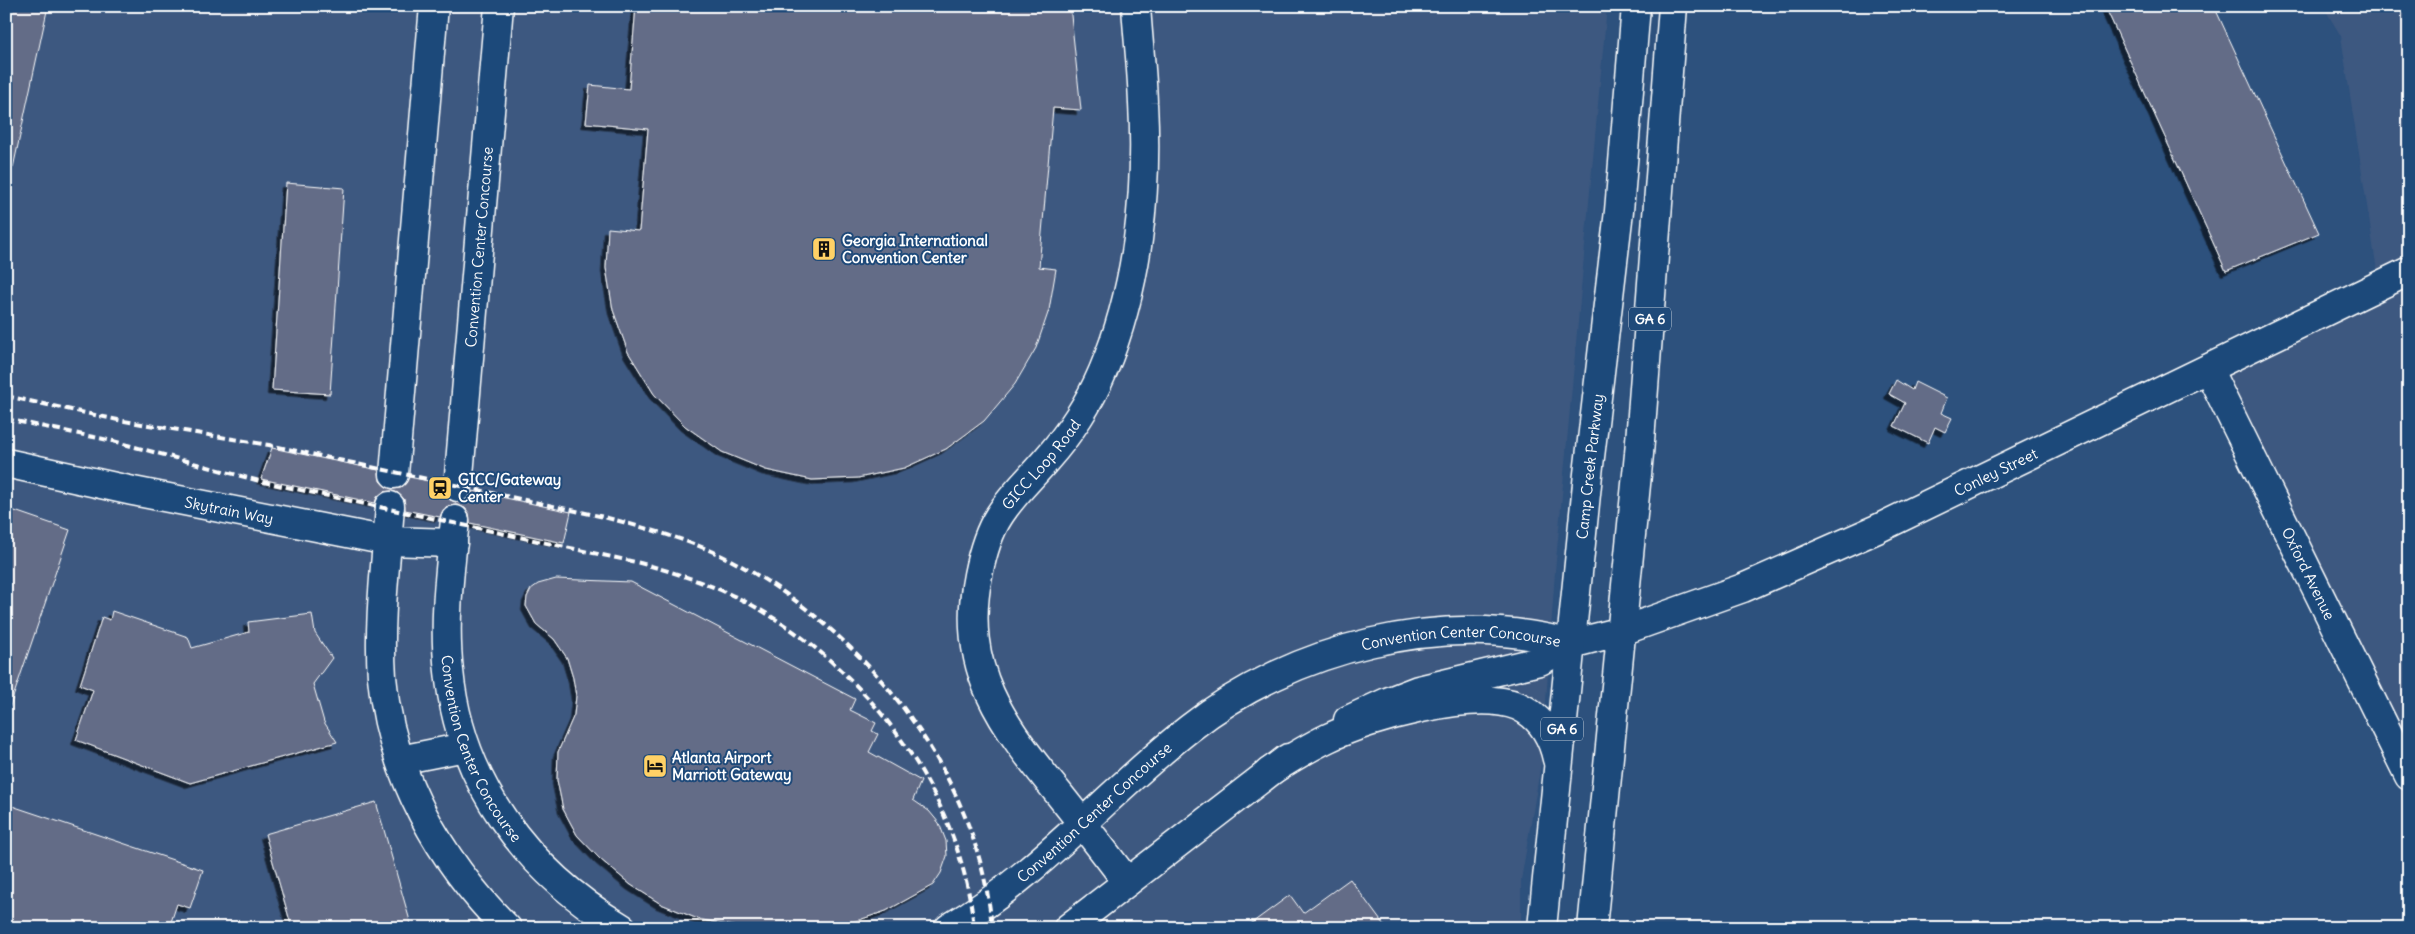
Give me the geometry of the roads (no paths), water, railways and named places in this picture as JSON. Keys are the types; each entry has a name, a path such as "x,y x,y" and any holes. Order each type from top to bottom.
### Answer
{"street":[{"path":"394,474 434,6"},
{"name":"Convention Center Concourse","path":"458,487 499,6"},
{"name":"GICC Loop Road","path":"1127,882 1082,822 1019,744 999,715 984,683 976,651 973,620 975,590 981,563 998,517 1070,431 1084,409 1104,369 1119,325 1135,255 1141,201 1143,103 1136,6"},
{"name":"Camp Creek Parkway","path":"1542,928 1618,212 1636,6"},
{"name":"GA 6","path":"1592,928 1639,454 1673,6"},
{"name":"Conley Street","path":"1571,644 1622,631 1742,588 1877,529 2409,271"},
{"name":"Oxford Avenue","path":"2208,369 2409,776"},
{"name":"Skytrain Way","path":"6,463 133,491 388,541 454,532"},
{"path":"390,506 381,632 382,678 390,723 400,760 422,814 448,859 479,900 507,928"},
{"name":"Convention Center Concourse","path":"454,532 447,632 448,671 455,710 465,747 483,786 503,820 524,847 591,921 622,928"},
{"name":"Convention Center Concourse","path":"949,928 998,895 1189,728 1221,706 1254,687 1327,655 1367,644 1410,636 1449,632 1541,636 1571,644"},
{"name":"Convention Center Concourse","path":"1068,928 1268,772 1325,733 1386,702 1418,690 1540,661 1571,644"},
{"path":"1268,772 1329,737 1358,725 1420,709 1479,701 1500,701 1518,706 1536,717 1554,742 1558,764"},
{"path":"400,760 465,747"},
{"path":"1604,803 1609,928"}],"railway":[{"path":"6,396 118,420 269,445 604,517 688,542 736,563 784,593 830,629 872,670 909,715 940,764 965,817 983,872 992,928"},
{"path":"6,419 113,441 263,482 640,563 701,582 745,601 800,636 838,668 873,704 904,744 930,786 951,832 966,879 974,928"}],"place":[{"name":"Georgia International Convention Center","path":"824,249"},
{"name":"GICC/Gateway Center","path":"440,488"},
{"name":"Atlanta Airport Marriott Gateway","path":"655,766"}]}
